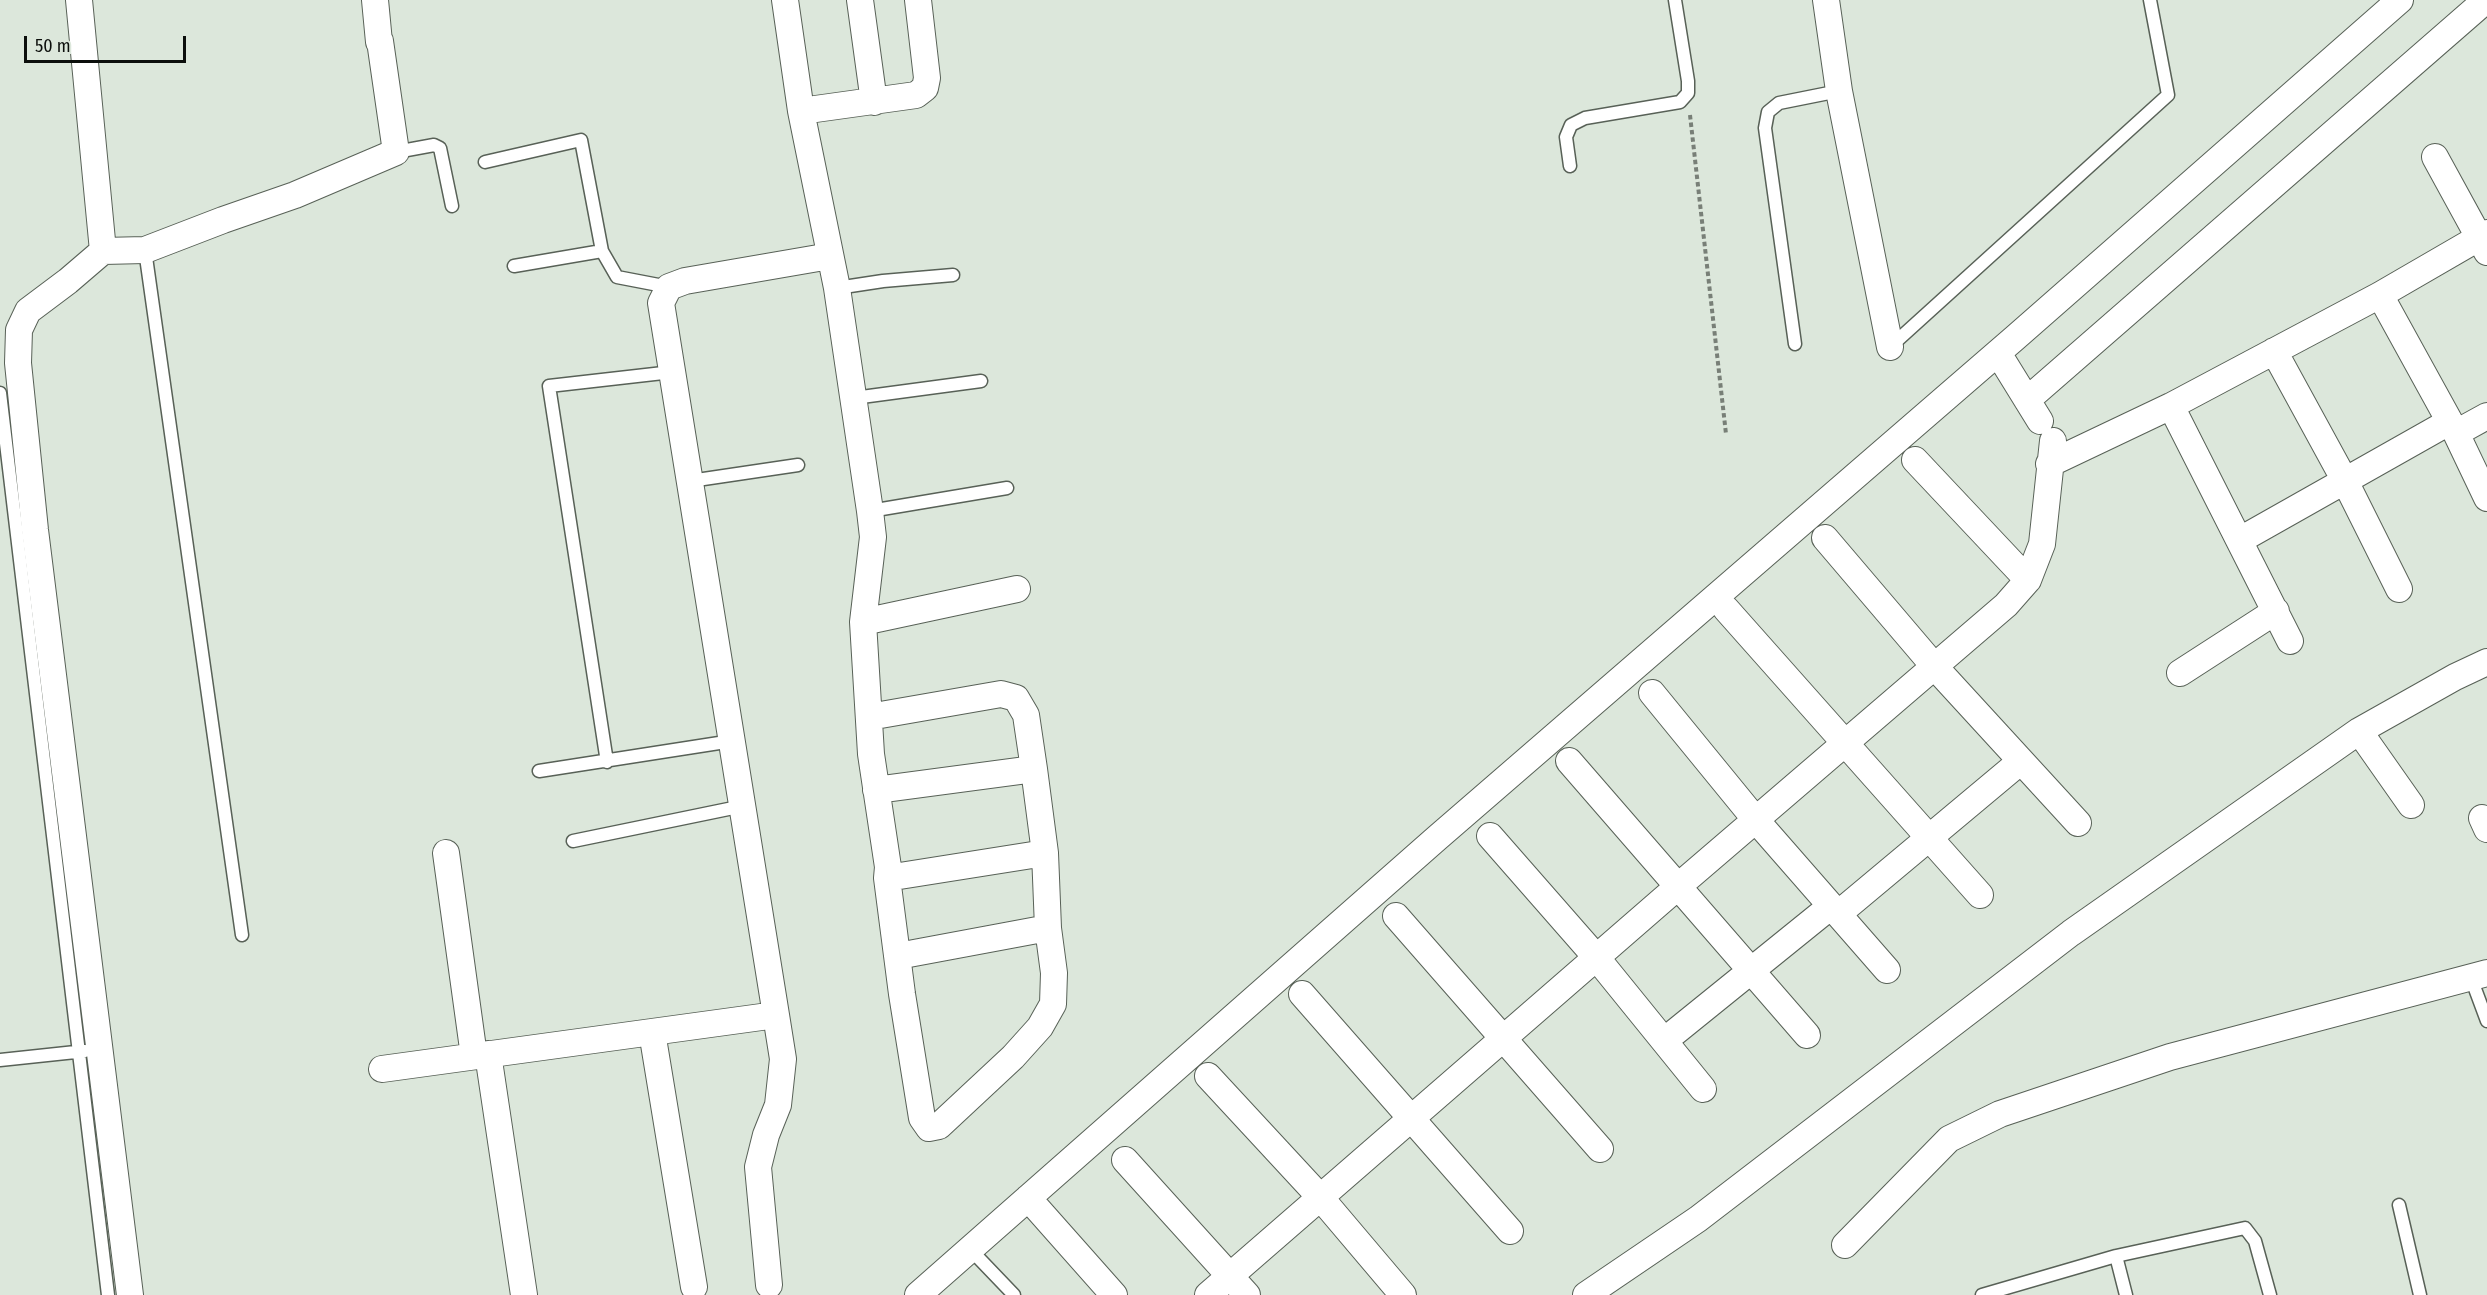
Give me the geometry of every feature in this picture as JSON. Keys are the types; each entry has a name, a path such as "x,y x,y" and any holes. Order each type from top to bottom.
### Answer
{"street":[{"path":"79,0 103,251"},
{"path":"130,1295 89,1050 18,363 19,330 28,311 103,251 146,250 295,195 396,152 375,0"},
{"path":"785,0 801,111 837,288 870,511 873,537 863,622 870,754 888,867 887,878 922,1118 929,1128 939,1126 1013,1057 1040,1027 1053,1004 1054,973 1048,928 1045,853 1026,715 1016,698 1001,694 869,717"},
{"path":"860,0 874,102"},
{"path":"801,111 916,95 925,88 927,78 918,0"},
{"path":"1826,0 1839,91 1890,347"},
{"path":"917,1295 1437,838 1998,353 2400,0"},
{"path":"2042,431 2487,0"},
{"path":"2042,431 2171,406 2484,241 2435,157"},
{"path":"770,1285 758,1167 766,1135 778,1105 783,1059 660,303 669,287 685,280 830,256"},
{"path":"2379,296 2452,428 2487,498"},
{"path":"2274,351 2345,481 2398,589"},
{"path":"1208,1295 1755,819 2006,605 2028,580 2042,544 2042,431 1998,353"},
{"path":"2171,406 2290,641"},
{"path":"2240,540 2345,481 2452,428 2487,416"},
{"path":"1915,460 2028,580"},
{"path":"1825,538 1934,666 2078,823"},
{"path":"863,622 1017,589"},
{"path":"1726,609 1980,895"},
{"path":"2180,673 2276,611"},
{"path":"1586,1295 1698,1219 2071,933 2359,732 2455,677 2487,662"},
{"path":"1652,693 1755,819 1887,970"},
{"path":"2359,732 2411,805"},
{"path":"1569,761 1807,1035"},
{"path":"1664,1041 1752,970 1930,839 2021,761"},
{"path":"876,790 1034,770"},
{"path":"1490,836 1596,957 1703,1089"},
{"path":"446,853 524,1295"},
{"path":"887,878 1045,853"},
{"path":"1396,915 1600,1149"},
{"path":"898,956 1048,928"},
{"path":"1845,1245 1949,1139 2000,1114 2170,1057 2479,976"},
{"path":"1302,994 1510,1231"},
{"path":"382,1069 776,1015"},
{"path":"652,1032 694,1287"},
{"path":"1208,1077 1320,1197 1403,1295"},
{"path":"1125,1160 1247,1295"},
{"path":"1029,1198 1114,1295"}],"lane":[{"path":"1570,166 1566,137 1571,125 1585,118 1680,102 1688,93 1675,0"},
{"path":"1890,347 2168,95 2150,0"},
{"path":"1795,344 1765,128 1768,112 1779,103 1839,91"},
{"path":"485,162 581,140 602,250 617,277 669,287"},
{"path":"396,152 434,145 440,148 452,206"},
{"path":"146,250 242,935"},
{"path":"514,266 602,250"},
{"path":"837,288 952,275"},
{"path":"607,762 549,386 672,372"},
{"path":"854,398 981,381"},
{"path":"0,393 89,1050 108,1295"},
{"path":"690,481 798,465"},
{"path":"870,511 1007,488"},
{"path":"539,771 732,741"},
{"path":"573,841 743,806"},
{"path":"2479,976 2487,1021"},
{"path":"0,1060 89,1050"},
{"path":"2399,1205 2420,1295"},
{"path":"1987,1295 2115,1256 2245,1228 2255,1241 2270,1295"},
{"path":"970,1249 1014,1295"},
{"path":"2115,1256 2126,1295"}],"path":[{"path":"1688,93 1726,434"}]}
